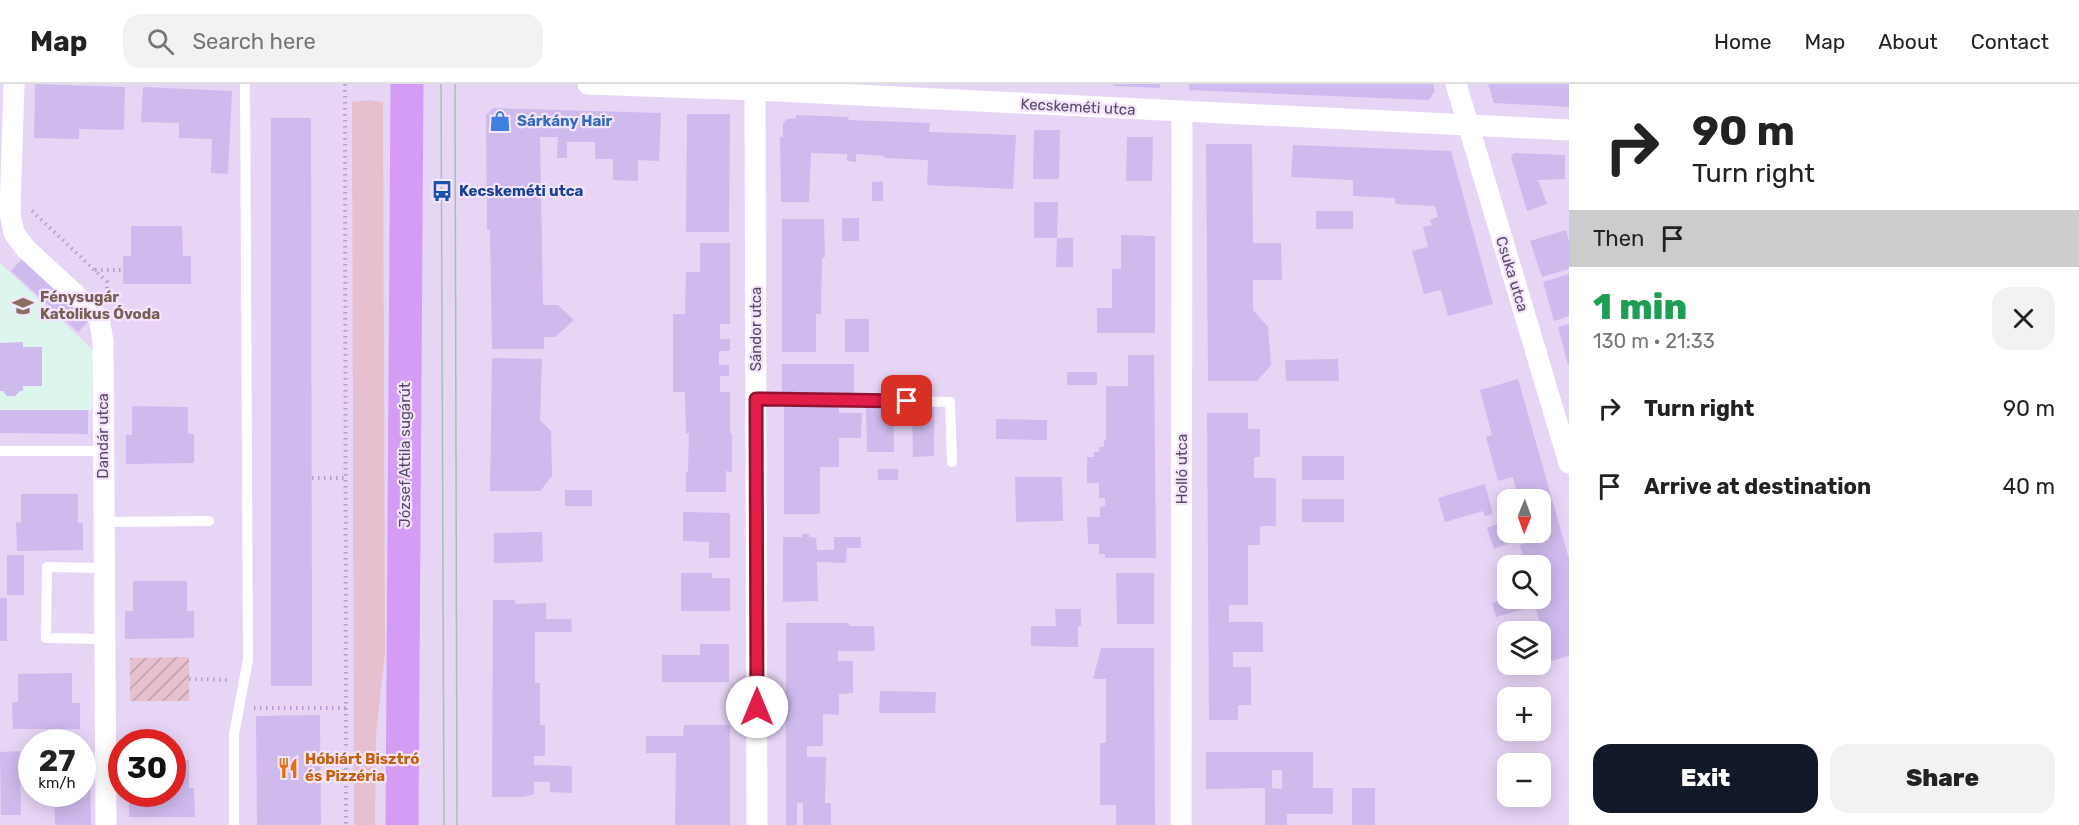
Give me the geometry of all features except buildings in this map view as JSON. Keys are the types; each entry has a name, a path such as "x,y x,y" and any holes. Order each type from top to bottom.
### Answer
{"main road":[{"name":"József Attila sugárút","path":"402,825 407,84"}],"street":[{"name":"Dandár utca","path":"14,84 10,213 14,233 26,249 99,318 103,341 106,825"},
{"name":"Kecskeméti utca","path":"588,84 755,87 1182,112 1569,130"},
{"name":"Csuka utca","path":"1456,84 1569,463"},
{"name":"Sándor utca","path":"755,87 757,825"},
{"name":"Holló utca","path":"1181,825 1182,112"}],"lane":[{"path":"234,825 234,734 248,660 244,84"},
{"path":"756,399 950,402 952,462"},
{"path":"0,451 104,451"},
{"path":"104,522 209,522"},
{"path":"104,568 47,567 46,638 105,639"}],"path":[{"path":"345,84 346,825"},
{"path":"95,270 123,270"},
{"path":"312,478 346,478"},
{"path":"189,679 244,680"},
{"path":"238,709 347,708"}],"shaded area":[{"path":"0,84 1569,84 1569,825 0,825"},
{"path":"369,100 383,102 385,653 376,735 375,825 354,825 352,102"},
{"name":"Fénysugár Katolikus Óvoda","path":"0,263 93,350 92,410 0,410"},
{"path":"189,657 189,701 130,701 130,658"}],"tram line":[{"path":"441,84 444,825"},
{"path":"455,84 457,825"}],"place":[{"name":"Sárkány Hair","path":"500,121"},
{"name":"Kecskeméti utca","path":"442,191"},
{"name":"Fénysugár Katolikus Óvoda","path":"23,306"},
{"name":"Hóbiárt Bisztró és Pizzéria","path":"288,768"}],"route":[{"path":"757,707 756,399 907,401"}]}
